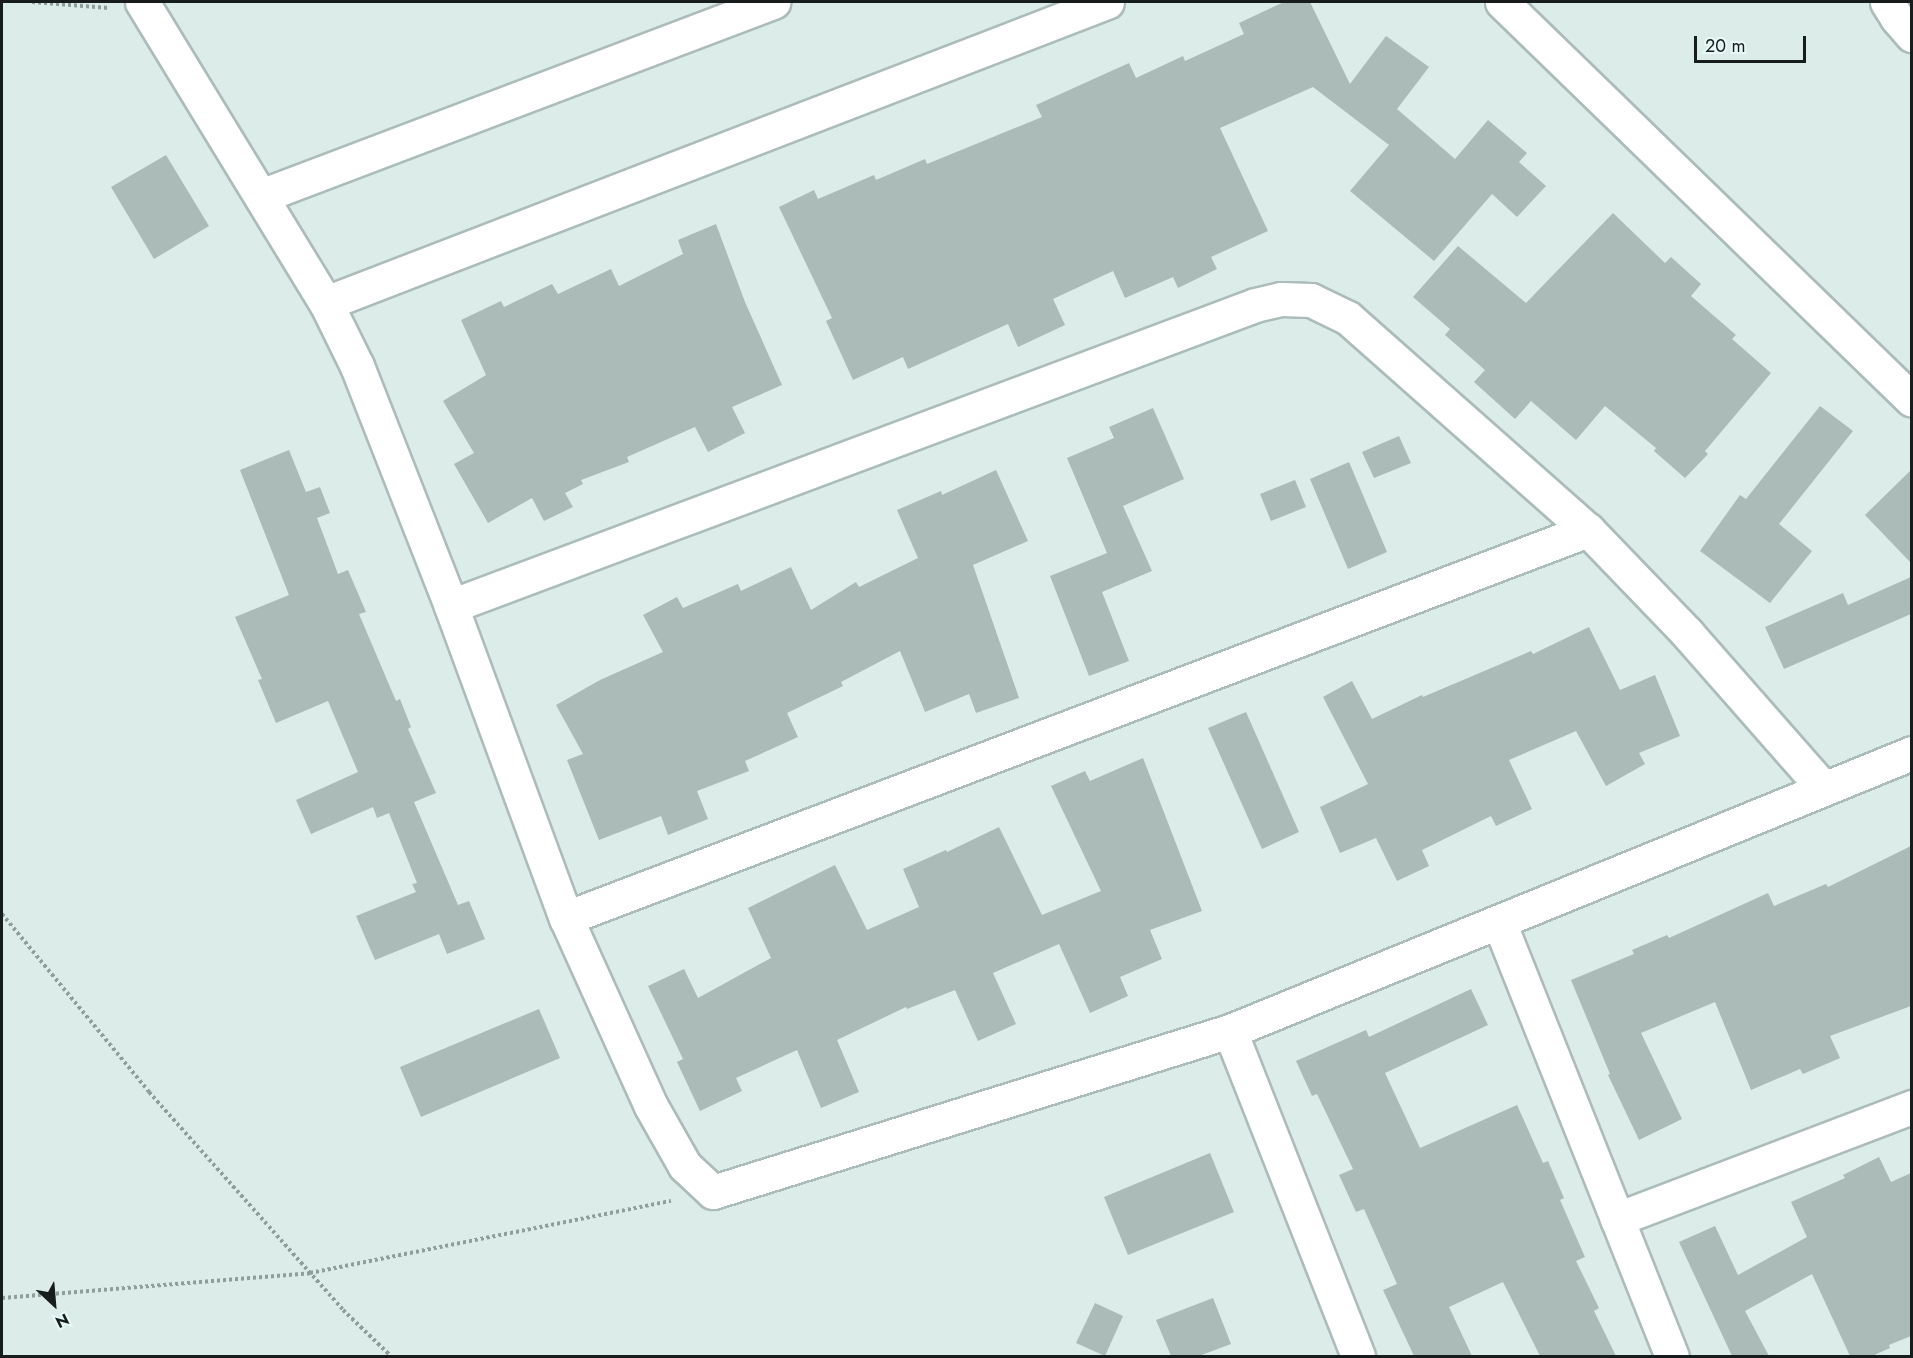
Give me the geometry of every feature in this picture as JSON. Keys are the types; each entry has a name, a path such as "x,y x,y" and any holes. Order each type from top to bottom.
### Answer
{"street":[{"path":"326,303 1107,2"},
{"path":"1502,2 1911,400"},
{"path":"1887,2 1896,18 1911,35"},
{"path":"261,196 762,4"},
{"path":"147,5 326,303 357,366 451,606 566,918 651,1106 686,1166 712,1192 1230,1031 1911,753"},
{"path":"451,606 1255,305 1281,299 1311,300 1348,318 1588,530 1687,633 1822,788"},
{"path":"566,918 1588,530"},
{"path":"1499,922 1672,1356"},
{"path":"1230,1031 1358,1356"},
{"path":"1617,1219 1911,1107"}],"path":[{"path":"32,2 147,5"},
{"path":"2,914 150,1092 342,1310 391,1356"},
{"path":"2,1298 310,1273 712,1192"}],"building":[{"path":"1284,2 1310,2 1350,84 1386,36 1429,67 1397,109 1455,159 1488,120 1527,153 1519,162 1546,186 1517,217 1492,194 1434,261 1350,191 1389,145 1313,87 1220,128 1268,231 1211,257 1217,269 1178,288 1173,277 1125,298 1113,271 1053,299 1065,325 1018,347 1008,324 908,369 903,357 853,380 826,321 832,318 779,207 814,190 818,199 874,175 876,180 925,159 927,164 1042,117 1036,105 1129,63 1136,78 1183,56 1185,61 1244,34 1239,23"},
{"path":"166,155 209,226 154,259 111,187"},
{"path":"1613,213 1665,263 1671,257 1701,284 1691,296 1736,335 1732,339 1771,373 1705,451 1708,454 1685,478 1654,451 1656,448 1605,406 1576,440 1531,401 1515,419 1474,382 1485,370 1445,335 1450,329 1413,297 1458,246 1526,303"},
{"path":"716,224 745,302 782,385 732,407 745,433 708,452 695,427 627,457 629,462 581,480 583,484 565,493 573,507 544,521 532,498 488,523 454,464 474,453 443,401 486,375 461,320 501,301 504,307 552,284 558,294 611,269 619,286 683,254 678,240"},
{"path":"1820,406 1853,431 1779,524 1812,551 1770,603 1700,551 1740,495 1746,499"},
{"path":"1153,408 1184,479 1123,506 1152,571 1102,592 1129,661 1089,676 1050,576 1107,553 1067,458 1114,438 1109,427"},
{"path":"1399,436 1411,463 1374,478 1362,452"},
{"path":"289,450 306,492 320,487 330,513 317,518 338,574 348,570 366,612 359,614 396,701 400,699 411,727 408,729 436,793 414,802 458,905 469,901 485,939 447,954 439,934 375,960 356,916 416,892 412,884 417,883 389,813 377,818 373,807 311,834 296,800 358,772 328,701 276,723 258,680 262,679 235,617 289,595 240,470"},
{"path":"1349,462 1387,552 1348,569 1310,479"},
{"path":"996,470 1028,541 973,565 1019,698 976,713 969,694 925,712 900,651 841,682 843,686 787,713 798,737 745,761 749,771 697,791 708,819 668,835 661,816 599,840 567,760 583,754 556,705 600,680 663,652 643,615 677,597 683,608 738,584 741,591 791,567 811,610 856,582 859,587 918,558 897,510 941,491 942,495"},
{"path":"1911,470 1911,563 1865,515"},
{"path":"1295,480 1306,507 1271,521 1260,494"},
{"path":"1911,577 1911,614 1784,669 1765,627 1843,593 1848,605"},
{"path":"1589,627 1620,690 1655,675 1680,736 1639,753 1645,764 1606,786 1576,731 1509,760 1532,809 1496,826 1491,816 1422,850 1429,866 1397,881 1376,838 1340,853 1320,807 1368,784 1323,697 1352,681 1372,719 1422,695 1423,697 1531,651 1533,654"},
{"path":"1246,712 1299,832 1262,849 1208,728"},
{"path":"1143,758 1202,911 1150,930 1162,959 1120,977 1128,996 1090,1013 1059,944 993,973 1016,1024 978,1041 955,990 907,1009 906,1007 837,1040 859,1092 821,1108 797,1050 736,1078 742,1091 700,1111 677,1062 683,1059 648,986 684,969 698,998 771,958 748,908 835,865 867,930 919,907 903,869 946,850 947,852 999,827 1042,915 1101,891 1051,786 1085,771 1090,781"},
{"path":"1911,846 1911,1006 1830,1036 1840,1058 1803,1074 1800,1069 1751,1090 1715,1002 1641,1033 1682,1119 1639,1140 1608,1075 1610,1074 1571,980 1634,954 1632,950 1667,935 1669,938 1768,893 1774,906 1826,884 1828,887"},
{"path":"1471,989 1488,1025 1385,1073 1420,1148 1517,1105 1543,1163 1548,1161 1564,1198 1560,1200 1585,1257 1576,1261 1599,1308 1594,1311 1616,1356 1540,1356 1503,1282 1449,1307 1472,1356 1414,1356 1383,1290 1397,1284 1364,1209 1356,1212 1339,1175 1353,1169 1317,1094 1312,1096 1296,1061 1366,1030 1369,1037"},
{"path":"539,1009 560,1058 421,1117 400,1067"},
{"path":"1210,1153 1234,1212 1128,1255 1104,1197"},
{"path":"1879,1157 1891,1182 1911,1173 1911,1336 1889,1345 1890,1348 1872,1356 1850,1356 1812,1274 1745,1311 1769,1356 1732,1356 1679,1242 1715,1226 1738,1275 1807,1237 1791,1202 1845,1178 1843,1175"},
{"path":"1213,1298 1231,1344 1199,1356 1171,1356 1156,1320"},
{"path":"1095,1303 1123,1316 1105,1356 1076,1343"}]}
